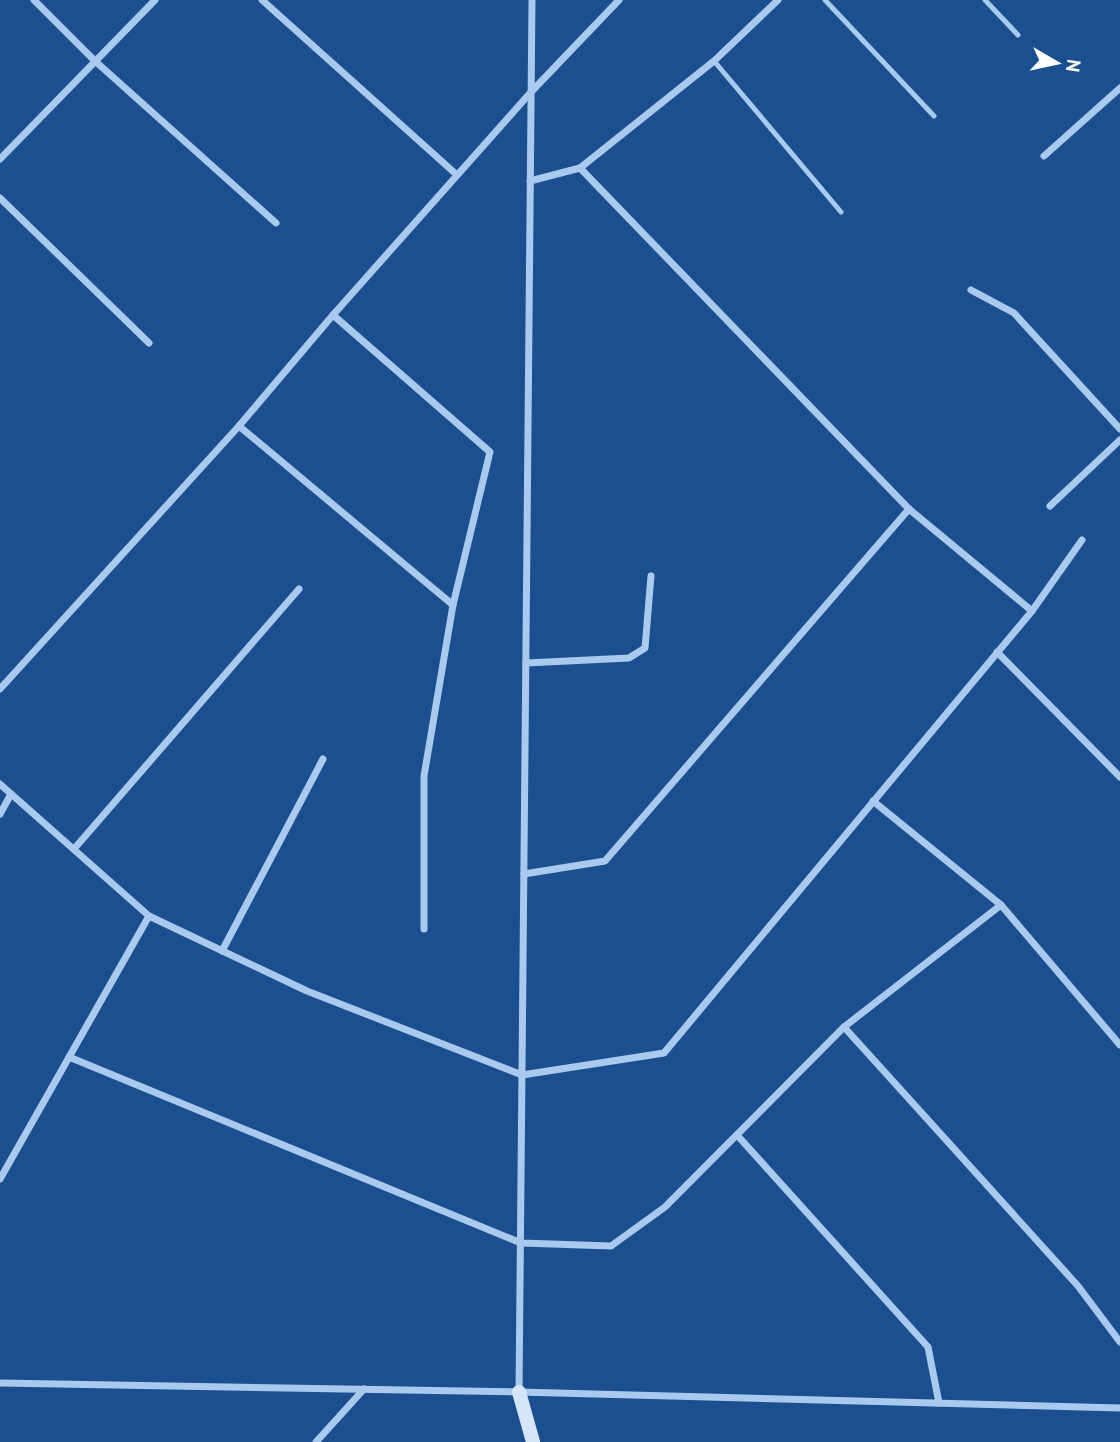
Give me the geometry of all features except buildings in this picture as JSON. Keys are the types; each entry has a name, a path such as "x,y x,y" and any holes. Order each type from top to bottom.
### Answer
{"street":[{"path":"34,0 96,61 276,223"},
{"path":"0,159 155,0"},
{"path":"262,0 457,175"},
{"path":"532,0 519,1392 533,1442"},
{"path":"0,689 239,426 333,315 531,92 619,0"},
{"path":"530,181 580,169 714,61 778,0"},
{"path":"1044,156 1120,88"},
{"path":"580,169 909,509 1032,611"},
{"path":"0,198 149,343"},
{"path":"971,290 1014,313 1120,429"},
{"path":"333,315 490,452 453,605 424,776 424,929"},
{"path":"239,426 453,605"},
{"path":"1050,506 1120,439"},
{"path":"524,874 606,861 909,509"},
{"path":"0,784 149,916 307,991 522,1075 664,1053 1032,611 1082,540"},
{"path":"526,663 629,658 645,648 651,576"},
{"path":"74,849 299,589"},
{"path":"998,652 1120,777"},
{"path":"222,951 323,759"},
{"path":"0,814 11,794"},
{"path":"873,801 1001,905 1120,1045"},
{"path":"69,1057 521,1243 611,1247 665,1207 844,1027 1001,905"},
{"path":"0,1179 149,916"},
{"path":"844,1027 1078,1286 1120,1342"},
{"path":"737,1135 928,1348 939,1403"},
{"path":"0,1383 519,1392 1120,1408"},
{"path":"316,1442 364,1389"}],"lane":[{"path":"825,0 934,116"},
{"path":"985,0 1018,35"},
{"path":"714,61 841,212"}]}
